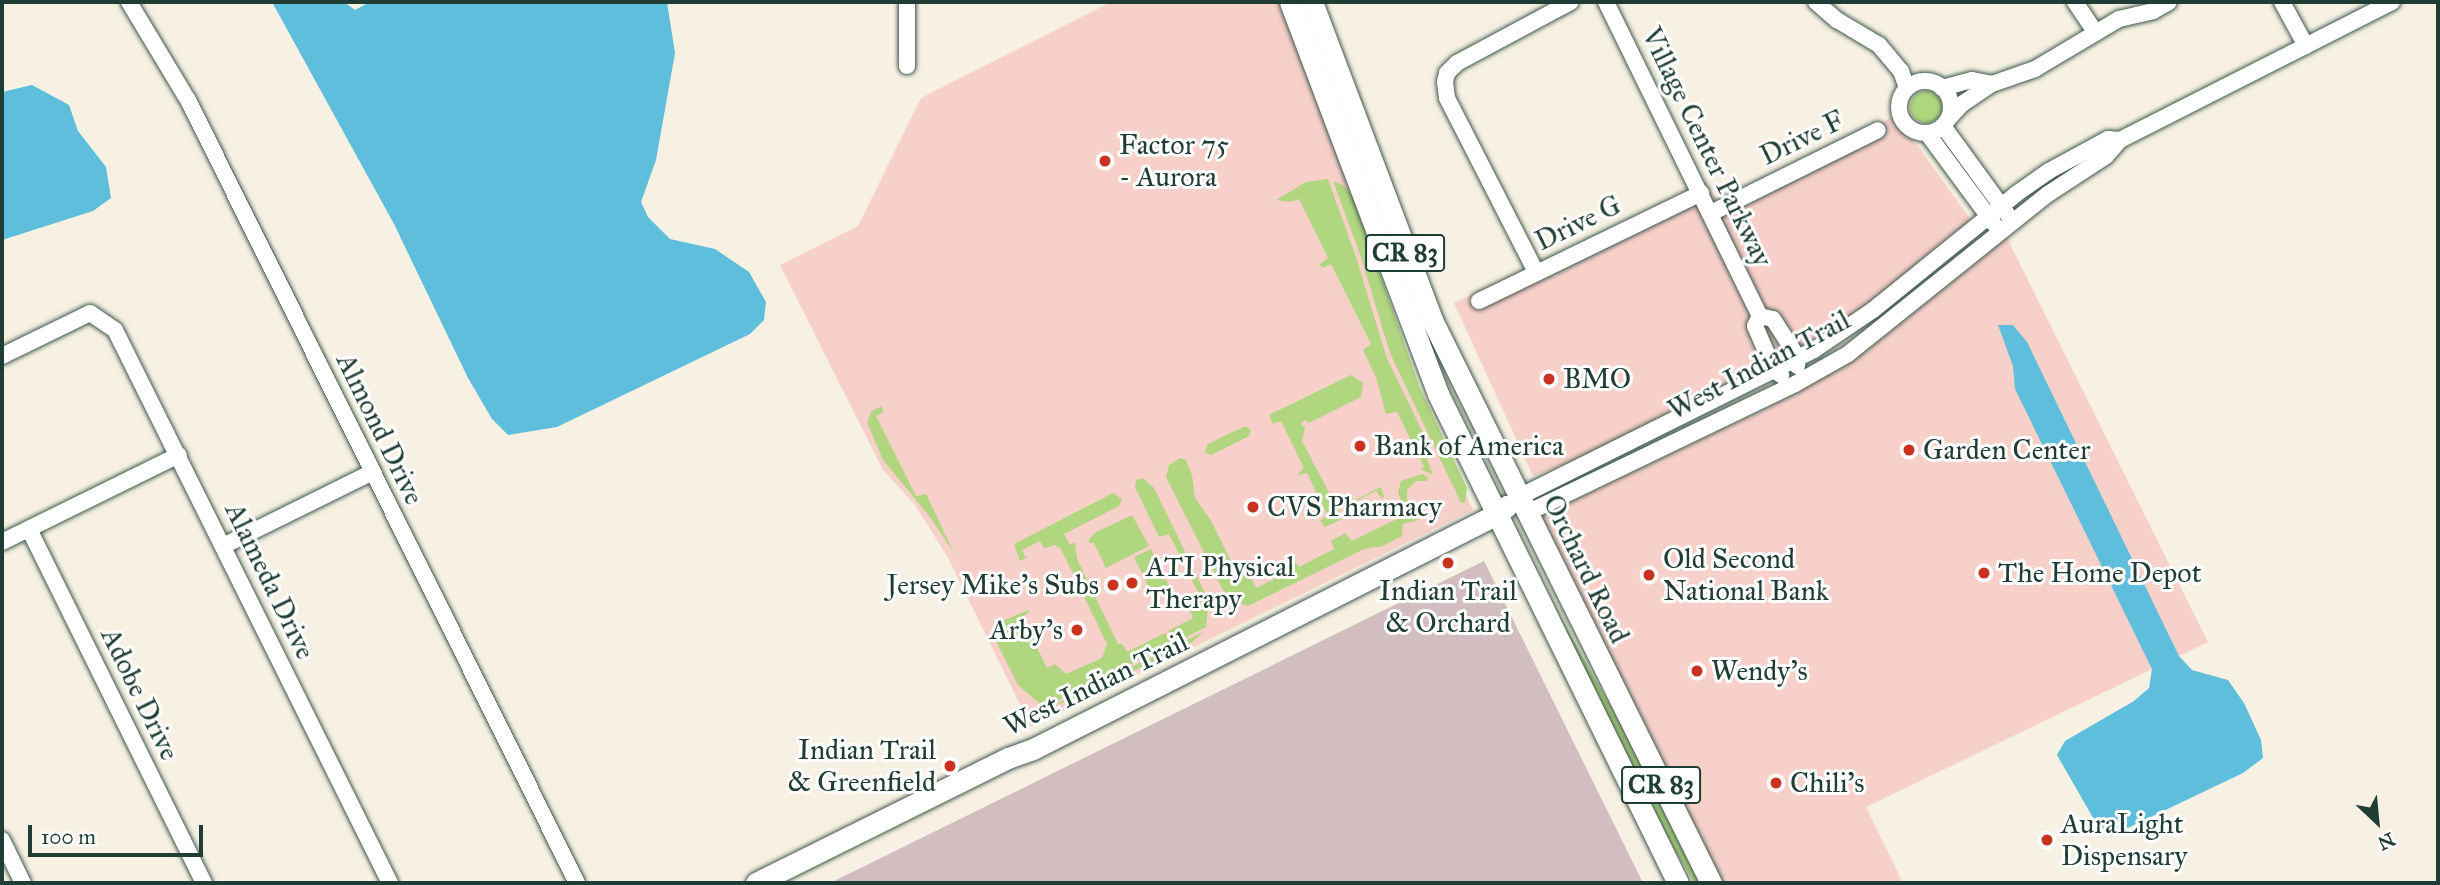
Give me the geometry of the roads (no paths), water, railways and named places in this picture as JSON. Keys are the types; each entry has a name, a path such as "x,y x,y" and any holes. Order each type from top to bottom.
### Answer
{"main road":[{"name":"Orchard Road","path":"1290,2 1414,337 1497,514 1678,883"},
{"name":"Orchard Road","path":"1312,2 1432,320 1711,883"},
{"name":"West Indian Trail","path":"756,883 1008,758 1033,749 1497,514 1523,505"}],"street":[{"name":"Almond Drive","path":"129,2 188,100 577,883"},
{"path":"907,2 907,66"},
{"path":"1536,272 1447,98 1445,82 1447,73 1457,63 1571,2"},
{"name":"Village Center Parkway","path":"1606,2 1760,316"},
{"path":"1816,2 1827,14 1885,51 1901,71 1907,88"},
{"path":"2075,2 2096,33"},
{"path":"2119,19 2130,2"},
{"path":"1927,133 1946,122 1962,104 1992,84 2035,69 2119,19 2153,11 2169,2"},
{"path":"2282,2 2306,46"},
{"name":"West Indian Trail","path":"1523,505 1795,384 1847,354 2048,194 2106,156 2120,140 2392,2"},
{"path":"1942,88 1972,80 1992,84"},
{"path":"1995,211 1946,122 1950,98 1942,88 1926,81 1907,88 1900,98 1902,121 1910,129 1927,133 2007,228"},
{"name":"Drive F","path":"1711,213 1878,130"},
{"name":"West Indian Trail","path":"1523,505 1655,428 1798,358 1872,310 1995,211 2080,153 2108,139 2120,140"},
{"name":"Drive G","path":"1479,301 1701,193"},
{"name":"Alameda Drive","path":"2,356 90,313 115,330 390,883"},
{"name":"Village Center Parkway","path":"1760,316 1773,319 1798,358"},
{"name":"Village Center Parkway","path":"1760,316 1755,326 1774,370"},
{"path":"1774,370 1795,384 1798,358"},
{"path":"2,542 179,456"},
{"path":"223,546 373,472"},
{"name":"Adobe Drive","path":"29,529 204,883"},
{"path":"2,841 23,883"}],"water":[{"path":"272,2 344,2 355,10 370,2 667,2 675,53 656,160 641,202 648,217 670,239 715,249 749,272 766,302 764,320 750,334 557,427 508,435 492,419 468,378 394,224"},
{"path":"32,85 69,105 78,131 106,167 111,198 93,211 2,240 2,92"},
{"path":"1998,325 2013,325 2027,342 2179,656 2192,670 2228,680 2244,703 2261,740 2263,758 2243,773 2111,836 2096,823 2057,755 2065,741 2134,701 2149,688 2152,669 2015,389 2013,366"}],"place":[{"name":"Factor 75 - Aurora","path":"1105,161"},
{"name":"BMO","path":"1549,379"},
{"name":"Bank of America","path":"1360,446"},
{"name":"Garden Center","path":"1909,450"},
{"name":"CVS Pharmacy","path":"1253,507"},
{"name":"Indian Trail & Orchard","path":"1448,563"},
{"name":"The Home Depot","path":"1984,573"},
{"name":"Old Second National Bank","path":"1649,575"},
{"name":"ATI Physical Therapy","path":"1132,583"},
{"name":"Jersey Mike's Subs","path":"1113,585"},
{"name":"Arby's","path":"1077,630"},
{"name":"Wendy's","path":"1697,671"},
{"name":"Indian Trail & Greenfield","path":"950,766"},
{"name":"Chili's","path":"1776,783"},
{"name":"AuraLight Dispensary","path":"2047,840"}]}
